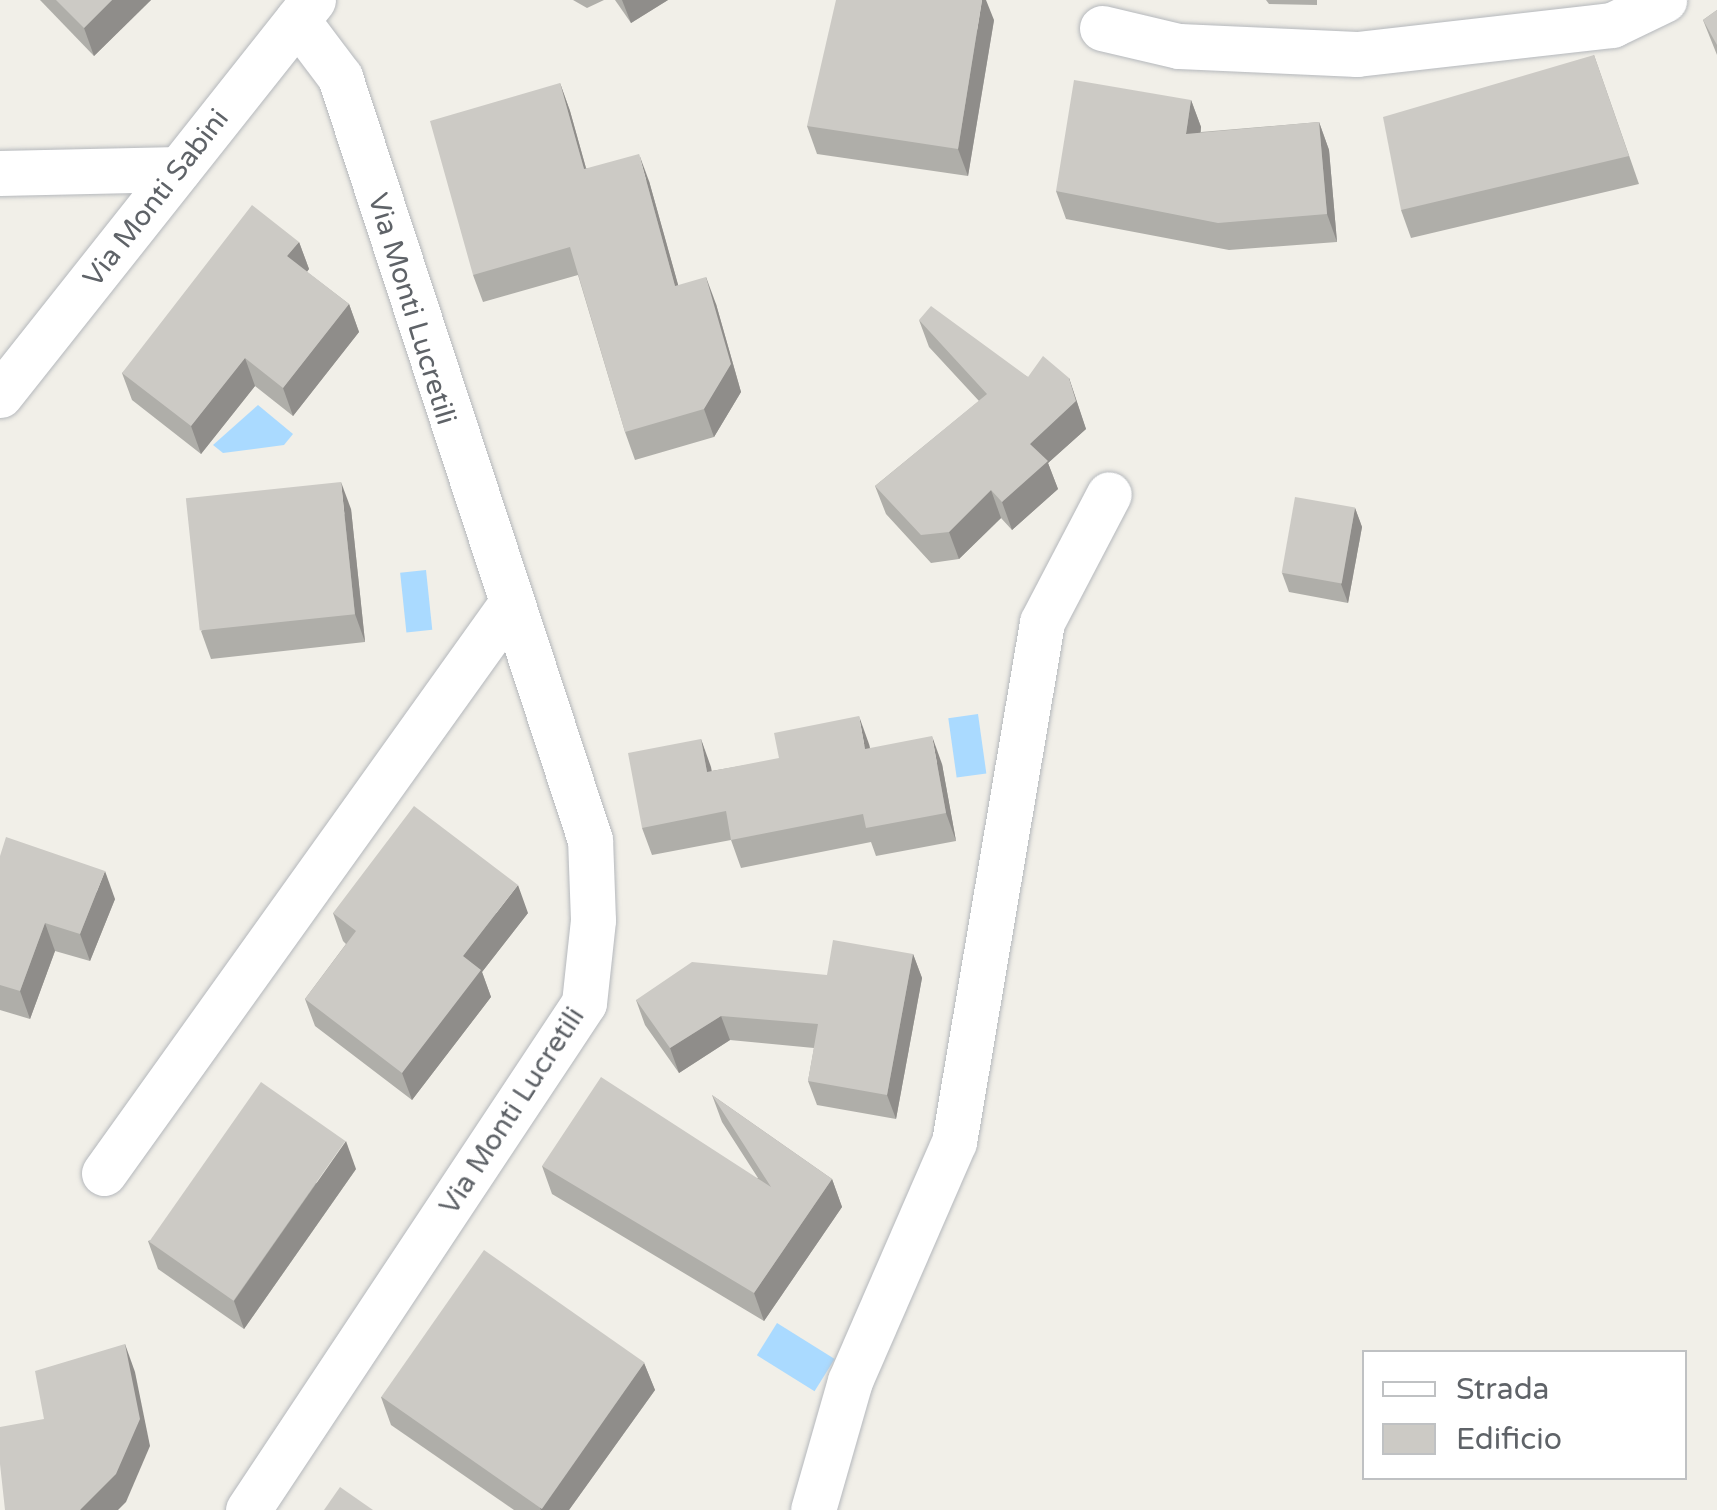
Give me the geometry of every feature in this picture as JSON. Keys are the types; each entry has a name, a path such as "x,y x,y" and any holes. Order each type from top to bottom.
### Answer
{"street":[{"path":"1102,28 1179,46 1356,54 1612,25 1664,0"},
{"name":"Via Monti Sabini","path":"0,396 305,10"},
{"name":"Via Monti Lucretili","path":"248,1510 584,1003 590,840 508,608 340,76 305,10"},
{"path":"0,173 179,169"},
{"path":"813,1510 850,1381 954,1142 1042,622 1110,494"},
{"path":"104,1174 508,608"}],"water":[{"path":"258,405 293,434 284,445 223,453 213,445"},
{"path":"426,570 432,630 406,632 400,573"},
{"path":"978,714 986,773 957,778 948,718"},
{"path":"777,1323 835,1359 815,1391 757,1355"}],"building":[{"path":"56,0 112,0 84,28"},
{"path":"836,0 982,0 958,149 807,126"},
{"path":"1717,10 1717,45 1703,20"},
{"path":"1594,55 1629,156 1401,210 1383,117"},
{"path":"1074,80 1191,100 1186,134 1319,122 1327,214 1218,223 1056,191"},
{"path":"560,83 584,169 639,154 675,286 706,277 731,364 704,409 625,432 570,247 473,275 430,121"},
{"path":"252,205 299,242 287,256 349,304 283,388 245,358 191,426 122,373"},
{"path":"931,306 1028,377 1043,356 1069,378 1076,401 1030,444 1048,461 1002,502 991,490 949,532 921,535 875,486 987,394 919,320"},
{"path":"341,482 355,614 200,631 186,498"},
{"path":"1295,497 1355,508 1342,583 1282,573"},
{"path":"859,716 865,749 932,736 946,813 866,828 863,814 731,840 726,811 642,828 628,753 701,739 707,772 779,758 774,733"},
{"path":"414,806 518,885 463,956 481,970 402,1073 305,999 356,931 333,913"},
{"path":"6,837 105,871 80,934 45,923 20,991 0,985 0,856"},
{"path":"833,940 913,954 887,1095 808,1081 818,1024 721,1016 670,1048 636,1000 692,962 827,975"},
{"path":"601,1077 771,1187 712,1095 832,1179 754,1293 542,1166"},
{"path":"261,1082 345,1141 234,1301 149,1242"},
{"path":"484,1250 645,1362 542,1509 381,1397"},
{"path":"125,1344 140,1419 116,1474 80,1510 5,1510 0,1427 44,1419 35,1371"},
{"path":"340,1487 373,1510 324,1510"}]}
